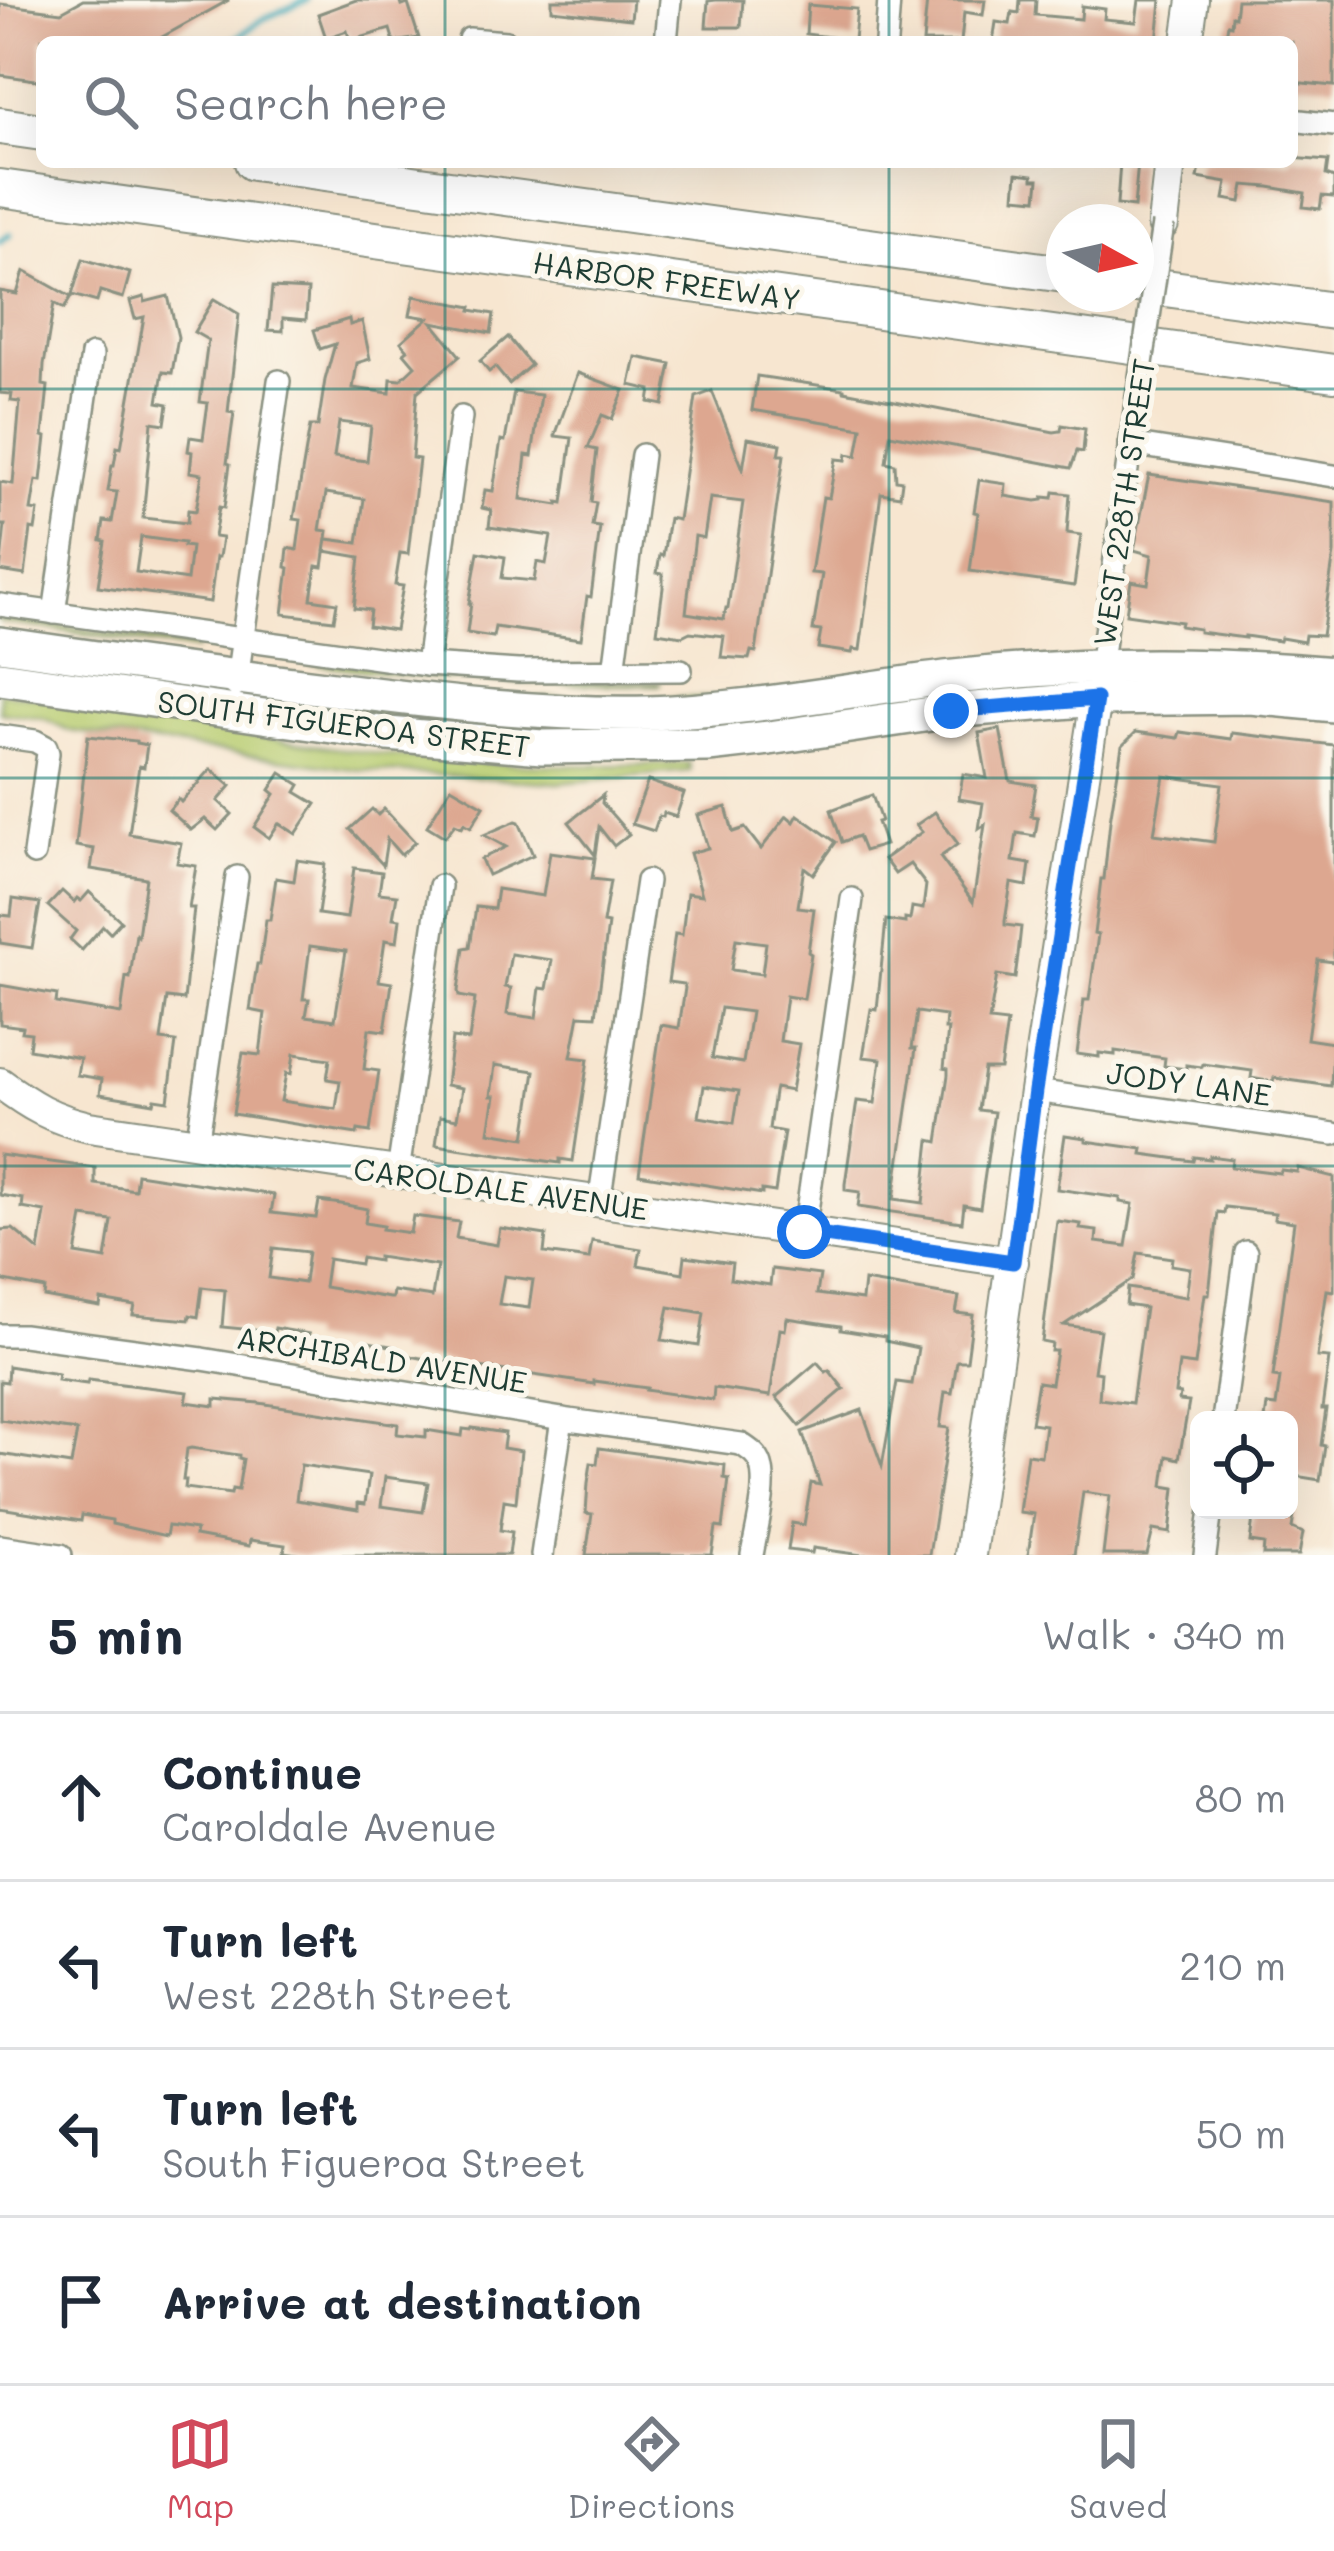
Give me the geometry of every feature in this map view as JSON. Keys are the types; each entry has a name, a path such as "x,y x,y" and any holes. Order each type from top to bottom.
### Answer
{"highway":[{"path":"0,126 36,131"},
{"name":"HARBOR FREEWAY","path":"297,168 1046,272"},
{"name":"HARBOR FREEWAY","path":"0,188 1334,373"},
{"path":"1154,286 1334,311"}],"main road":[{"name":"SOUTH FIGUEROA STREET","path":"0,644 235,694 388,734 542,747 708,745 951,711 1098,683 1255,668 1334,674"},
{"name":"SOUTH FIGUEROA STREET","path":"0,678 235,694"},
{"name":"SOUTH FIGUEROA STREET","path":"1098,683 1334,705"}],"street":[{"path":"667,36 670,0"},
{"path":"886,36 889,0"},
{"path":"1188,36 1193,0"},
{"path":"1298,121 1334,125"},
{"name":"WEST 228TH STREET","path":"970,1555 1169,168"},
{"path":"54,613 92,355"},
{"path":"235,694 279,381"},
{"path":"427,665 461,417"},
{"path":"1130,444 1334,476"},
{"path":"614,671 642,455"},
{"path":"0,604 427,665 518,671 681,670"},
{"path":"0,736 34,741 48,753 34,854"},
{"path":"197,1144 236,878"},
{"path":"599,1203 647,881"},
{"path":"398,1172 440,886"},
{"path":"804,1232 852,899"},
{"name":"CAROLDALE AVENUE","path":"0,1083 57,1120 89,1127 1013,1262"},
{"name":"JODY LANE","path":"1035,1091 1334,1134"},
{"path":"1224,1411 1246,1252"},
{"name":"ARCHIBALD AVENUE","path":"0,1334 202,1359 562,1419 726,1440 752,1451 762,1467 752,1555"},
{"path":"542,1555 562,1419"},
{"path":"1205,1555 1210,1519"},
{"path":"0,1546 61,1555"}],"green space":[{"path":"0,617 195,646 195,650 0,622"},
{"path":"277,654 492,679 660,682 586,685 442,679 323,665"},
{"path":"0,692 45,698 79,709 378,754 534,765 689,763 690,771 558,783 360,770 70,731 43,718 0,712"},
{"path":"300,697 908,698 752,723 594,731 417,723 299,705"}],"building":[{"path":"83,0 229,0 164,36 36,36 36,80 0,75 0,4 61,12"},
{"path":"356,0 400,0 402,6 408,4 418,36 392,36 390,29 367,36 348,36 347,31 325,36 318,14"},
{"path":"552,0 633,0 631,19 552,10"},
{"path":"743,0 741,27 706,27 708,1"},
{"path":"927,0 985,0 983,15 964,12 962,36 924,36"},
{"path":"1020,0 1036,0 1035,15 1081,19 1082,6 1105,9 1104,19 1136,22 1139,0 1161,0 1158,36 994,36 996,22 1010,24 1012,12 1019,13"},
{"path":"1237,0 1334,0 1334,86 1298,83 1298,36 1226,36"},
{"path":"808,5 857,9 854,36 806,34"},
{"path":"1298,158 1328,161 1326,175 1334,178 1334,197 1322,196 1320,209 1303,207 1305,193 1244,185 1241,202 1224,199 1227,183 1198,178 1200,168 1298,168"},
{"path":"1120,168 1137,168 1134,204 1117,204"},
{"path":"1017,173 1039,179 1037,199 1015,197"},
{"path":"83,259 130,273 123,298 100,291 97,302 72,295"},
{"path":"24,271 71,297 64,309 54,303 44,365 46,437 41,481 36,480 31,510 38,511 25,575 0,571 5,525 0,525 0,482 13,484 20,402 11,401 12,394 0,393 0,291 17,294"},
{"path":"272,288 308,290 306,320 283,318 283,331 268,330"},
{"path":"168,296 178,337 172,373 163,372 158,402 168,404 165,424 152,422 143,518 187,523 188,510 196,511 202,474 190,472 192,452 188,451 190,437 203,439 208,403 200,402 208,340 194,332 214,299 239,314 228,412 234,413 230,464 214,537 222,538 210,602 98,586 104,521 112,522 117,492 108,491 112,465 117,447 121,448 144,317 135,319 130,301 144,297 145,302","holes":["141,537 191,547 187,580 136,572"]},
{"path":"414,296 494,314 491,333 432,322 460,356 417,392 412,458 419,459 408,554 400,553 395,585 403,586 395,630 368,626 370,610 354,608 360,557 325,551 323,567 316,566 311,599 337,603 334,620 283,614 288,548 297,550 301,520 294,519 310,426 318,426 335,344 320,349 314,330 349,319 350,325 362,321 370,359 357,363 353,388 390,393 391,379 400,380 415,366 401,342 428,318 410,315","holes":["339,422 371,426 367,461 334,457","326,493 364,499 358,543 327,539 326,543 328,531 320,530"]},
{"path":"508,337 531,365 509,384 495,367 489,372 480,361"},
{"path":"636,357 671,364 663,405 649,402 651,390 630,385"},
{"path":"578,373 624,390 612,419 602,415 588,448 597,450 591,502 596,503 592,526 600,527 581,639 495,627 493,637 467,633 478,552 505,557 502,578 534,581 537,562 546,564 551,536 489,527 491,510 482,508 485,490 493,491 514,392 541,395 521,499 558,505 563,503 572,438 555,436"},
{"path":"757,376 1054,432 1061,431 1062,425 1085,429 1083,452 1077,451 1071,468 890,434 886,462 895,464 896,480 902,481 900,496 881,493 860,650 818,648 821,631 813,630 822,574 811,573 823,497 829,498 836,459 857,456 862,428 752,410"},
{"path":"712,391 743,469 748,438 781,444 779,455 784,455 756,652 751,651 749,659 721,657 724,636 657,632 663,574 657,573 669,518 678,520 696,397","holes":["710,498 743,502 724,619 686,613 695,536 704,538"]},
{"path":"1149,475 1334,502 1334,553 1322,636 1305,635 1304,642 1245,638 1126,614 1131,581 1148,584 1152,555 1134,550"},
{"path":"979,480 1006,484 1005,496 1036,501 1053,498 1054,492 1070,494 1067,533 1081,535 1074,586 970,571"},
{"path":"1000,729 1010,781 1036,785 1031,816 1038,817 1035,836 1017,833 1013,861 1030,864 1027,886 1011,883 1005,921 1005,925 1021,927 1015,978 997,975 989,1021 1007,1023 1000,1069 984,1069 978,1110 994,1112 980,1208 964,1205 962,1222 858,1207 860,1192 845,1190 845,1184 857,1101 875,1103 881,1059 863,1057 871,1009 877,1010 886,920 905,923 912,907 923,909 926,885 910,864 895,874 884,859 922,832 916,825 935,812 958,844 940,857 973,902 985,825 979,829 983,803 959,799 963,774 987,778 979,733","holes":["917,1012 946,1016 944,1068 948,1075 938,1142 930,1140 923,1203 894,1199"]},
{"path":"1136,732 1231,739 1232,733 1334,745 1334,962 1318,960 1307,1039 1333,1043 1331,1086 1274,1078 1273,1082 1251,1078 1252,1071 1203,1064 1186,1065 1186,1069 1164,1066 1165,1058 1115,1051 1115,1055 1099,1053 1099,1057 1077,1054 1084,1000 1089,1000 1101,879 1122,746","holes":["1164,776 1222,784 1214,842 1154,834"]},
{"path":"88,736 147,745 144,767 139,766 129,834 181,843 177,863 196,866 184,1000 167,998 161,1040 176,1042 168,1101 100,1094 102,1079 77,1075 80,1058 29,1049 31,1033 0,1024 0,985 57,995 56,1003 121,1014 146,878 91,869 94,849 76,846"},
{"path":"211,769 231,786 218,801 232,814 217,830 205,819 191,830 169,810"},
{"path":"281,773 300,785 296,792 316,804 296,834 279,823 269,838 254,827 275,794 270,790"},
{"path":"648,781 684,793 676,817 659,816 654,831 632,824"},
{"path":"451,787 484,806 471,827 455,824 445,837 427,826"},
{"path":"603,795 602,803 629,834 614,846 599,827 595,855 569,822"},
{"path":"872,795 885,845 864,851 858,836 842,842 831,810"},
{"path":"726,807 733,832 745,828 761,849 787,816 794,822 798,815 836,842 813,874 804,867 798,907 814,909 811,954 804,999 786,996 780,1041 799,1044 791,1091 775,1088 774,1092 769,1129 784,1132 775,1192 762,1190 762,1194 639,1174 661,1025 679,1028 685,988 668,982 675,934 682,935 687,893 702,895 690,853 708,848 698,815","holes":["736,939 766,943 762,974 731,970","721,1008 751,1012 743,1063 712,1058","704,1086 739,1091 734,1123 699,1117"]},
{"path":"372,809 378,815 384,809 415,842 401,855 387,839 383,865 350,829"},
{"path":"516,821 533,855 488,875 481,859 506,847 484,835"},
{"path":"550,852 595,858 592,879 610,881 596,1016 579,1015 571,1057 588,1059 573,1161 436,1145 440,1116 457,1119 462,1088 446,1085 452,1038 469,1040 475,999 459,996 458,991 476,907 494,909 497,889 543,896","holes":["511,954 552,960 547,989 540,988 536,1018 507,1014 511,988 505,987","495,1065 535,1071 525,1138 489,1132"]},
{"path":"297,860 325,864 318,914 347,918 354,868 382,872 379,893 397,895 393,918 400,919 397,942 385,940 379,981 392,983 385,1031 369,1029 364,1069 379,1071 370,1132 358,1130 357,1134 233,1114 243,1053 260,1055 265,1013 250,1010 276,878 294,881","holes":["310,946 346,951 335,1020 306,1016 309,999 303,999","294,1054 330,1059 327,1079 340,1081 336,1109 281,1101"]},
{"path":"62,891 74,902 89,892 121,921 110,933 103,926 82,950 70,939 76,931 48,906"},
{"path":"13,899 40,903 32,948 0,943 0,915 11,916"},
{"path":"1065,1135 1143,1149 1142,1154 1193,1161 1210,1156 1232,1159 1231,1167 1280,1173 1298,1168 1334,1177 1334,1291 1327,1290 1317,1357 1329,1358 1320,1480 1298,1476 1298,1411 1266,1411 1267,1405 1276,1406 1280,1378 1273,1377 1294,1222 1274,1219 1275,1213 1225,1207 1224,1213 1218,1212 1195,1365 1179,1363 1175,1393 1180,1394 1179,1401 1189,1402 1179,1459 1167,1456 1163,1486 1175,1488 1170,1533 1153,1530 1147,1555 1103,1555 1110,1496 1083,1492 1074,1555 1028,1555 1034,1514 1019,1512 1027,1454 1041,1456 1045,1425 1031,1423 1038,1382 1051,1384 1056,1351 1051,1351 1052,1344 1042,1342 1057,1221 1097,1231 1096,1242 1126,1246 1133,1204 1120,1202 1120,1198 1057,1189","holes":["1138,1253 1172,1258 1171,1265 1190,1268 1186,1297 1128,1288 1126,1305 1145,1308 1132,1403 1099,1399 1101,1373 1094,1372 1100,1330 1064,1325 1133,1279"]},
{"path":"0,1155 95,1168 95,1184 135,1190 137,1174 274,1195 271,1213 316,1218 319,1201 367,1209 365,1223 382,1229 410,1233 413,1216 459,1222 456,1238 497,1245 500,1228 546,1235 544,1253 589,1259 592,1241 641,1249 638,1265 683,1273 685,1256 732,1263 730,1279 770,1285 772,1269 820,1275 817,1294 862,1300 864,1281 959,1297 956,1313 973,1315 967,1361 957,1361 952,1393 945,1392 940,1427 949,1428 929,1555 788,1550 792,1523 804,1525 811,1483 820,1485 802,1432 862,1410 882,1466 897,1382 912,1384 918,1348 841,1330 841,1326 787,1318 785,1330 780,1329 770,1396 714,1388 713,1400 426,1359 363,1341 363,1346 308,1340 309,1334 275,1328 274,1332 222,1327 225,1290 202,1287 198,1317 190,1315 189,1320 133,1315 135,1306 101,1300 100,1307 44,1297 45,1289 0,1280 0,1230 13,1229 39,1251 45,1212 22,1208 23,1199 0,1195","holes":["83,1217 112,1221 106,1259 76,1254","273,1248 308,1252 304,1283 269,1278","378,1257 437,1266 432,1297 393,1291 389,1298 324,1287 328,1259 360,1264 361,1258 378,1261","504,1276 533,1280 529,1308 499,1304","669,1307 704,1313 699,1346 662,1340"]},
{"path":"817,1362 844,1389 800,1426 776,1397"},
{"path":"8,1366 58,1374 57,1380 188,1392 186,1402 215,1406 215,1399 259,1403 398,1424 397,1434 426,1437 426,1430 462,1436 463,1429 472,1428 505,1433 503,1448 521,1451 516,1502 504,1500 500,1530 512,1532 509,1555 303,1555 284,1552 285,1545 250,1540 249,1546 195,1536 196,1530 168,1526 166,1536 112,1524 112,1520 82,1515 81,1521 0,1508 0,1454 71,1465 77,1431 0,1420 0,1381 7,1382","holes":["187,1449 239,1455 243,1459 238,1490 232,1489 231,1494 185,1488","301,1465 369,1475 365,1504 358,1503 358,1510 296,1500","385,1477 428,1483 423,1512 381,1506"]},
{"path":"599,1448 725,1465 724,1478 729,1479 723,1528 716,1527 712,1555 586,1555 592,1514 586,1513 588,1483"},
{"path":"1253,1519 1294,1519 1292,1528 1303,1533 1299,1555 1263,1555 1264,1544 1250,1542"}],"waterway":[{"path":"240,36 263,19 307,0"},
{"path":"0,241 10,234"}],"route":[{"path":"804,1232 1013,1262 1096,699 951,711"}]}
